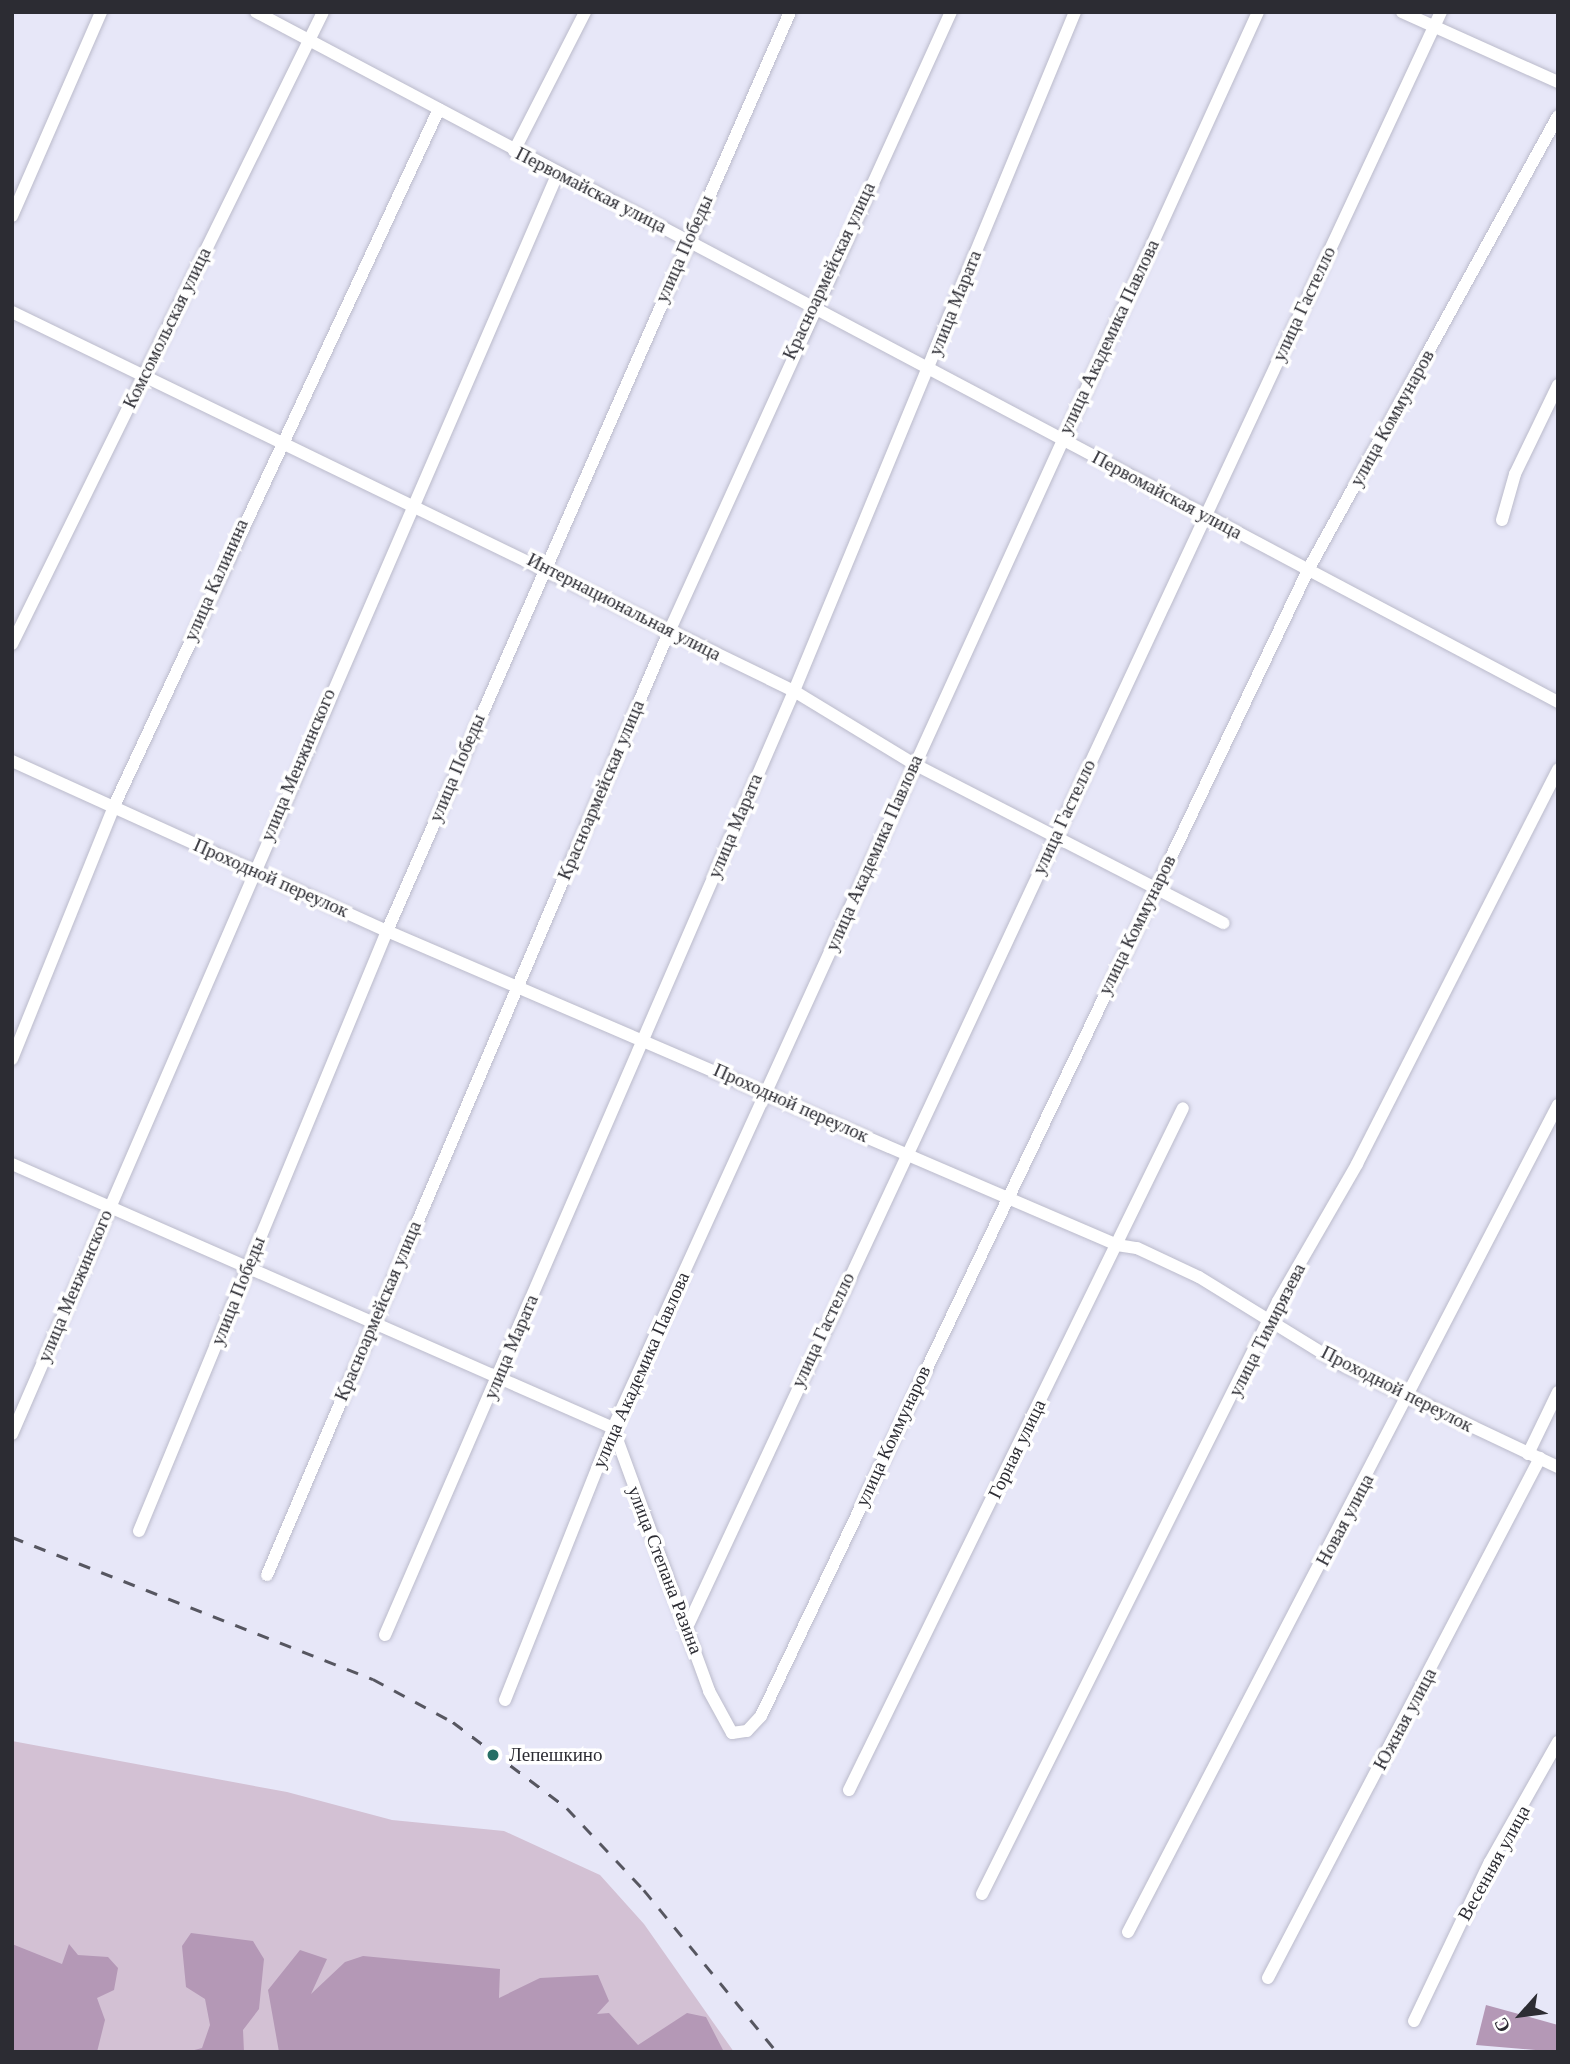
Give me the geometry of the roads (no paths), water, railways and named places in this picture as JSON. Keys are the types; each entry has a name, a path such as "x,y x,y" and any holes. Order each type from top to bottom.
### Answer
{"street":[{"path":"12,216 101,12"},
{"name":"Первомайская улица","path":"256,12 557,175 688,239 1558,702"},
{"name":"Комсомольская улица","path":"12,644 323,12"},
{"path":"514,151 586,12"},
{"name":"улица Победы","path":"139,1531 387,931 544,565 790,12"},
{"name":"Красноармейская улица","path":"267,1575 374,1318 668,634 812,307 951,12"},
{"name":"улица Марата","path":"385,1635 794,691 1075,12"},
{"name":"улица Академика Павлова","path":"505,1700 613,1427 1258,12"},
{"path":"1402,12 1558,82"},
{"name":"улица Гастелло","path":"689,1623 905,1152 1441,12"},
{"name":"улица Калинина","path":"12,1059 114,807 279,441 439,109"},
{"name":"улица Коммунаров","path":"732,1734 747,1731 761,1716 1005,1198 1308,570 1558,116"},
{"name":"улица Менжинского","path":"12,1434 410,505 557,175"},
{"name":"Интернациональная улица","path":"12,312 410,505 544,565 668,634 794,691 914,764 1054,839 1224,923"},
{"path":"1502,520 1515,474 1558,384"},
{"name":"Проходной переулок","path":"12,761 387,931 644,1038 1005,1198 1117,1245 1138,1248 1199,1277 1340,1364 1558,1467"},
{"name":"улица Тимирязева","path":"982,1894 1273,1321 1558,769"},
{"name":"Новая улица","path":"1128,1932 1410,1396 1558,1105"},
{"name":"Горная улица","path":"849,1790 1183,1108"},
{"path":"12,1164 500,1373 613,1427"},
{"name":"Южная улица","path":"1268,1978 1534,1456 1558,1392"},
{"name":"улица Степана Разина","path":"613,1427 689,1623 709,1691 732,1734"},
{"name":"Весенняя улица","path":"1414,2021 1490,1862 1558,1742"}],"railway":[{"path":"12,1537 373,1679 453,1722 567,1808 644,1890 777,2052"}],"place":[{"name":"Лепешкино","path":"493,1755"}]}
